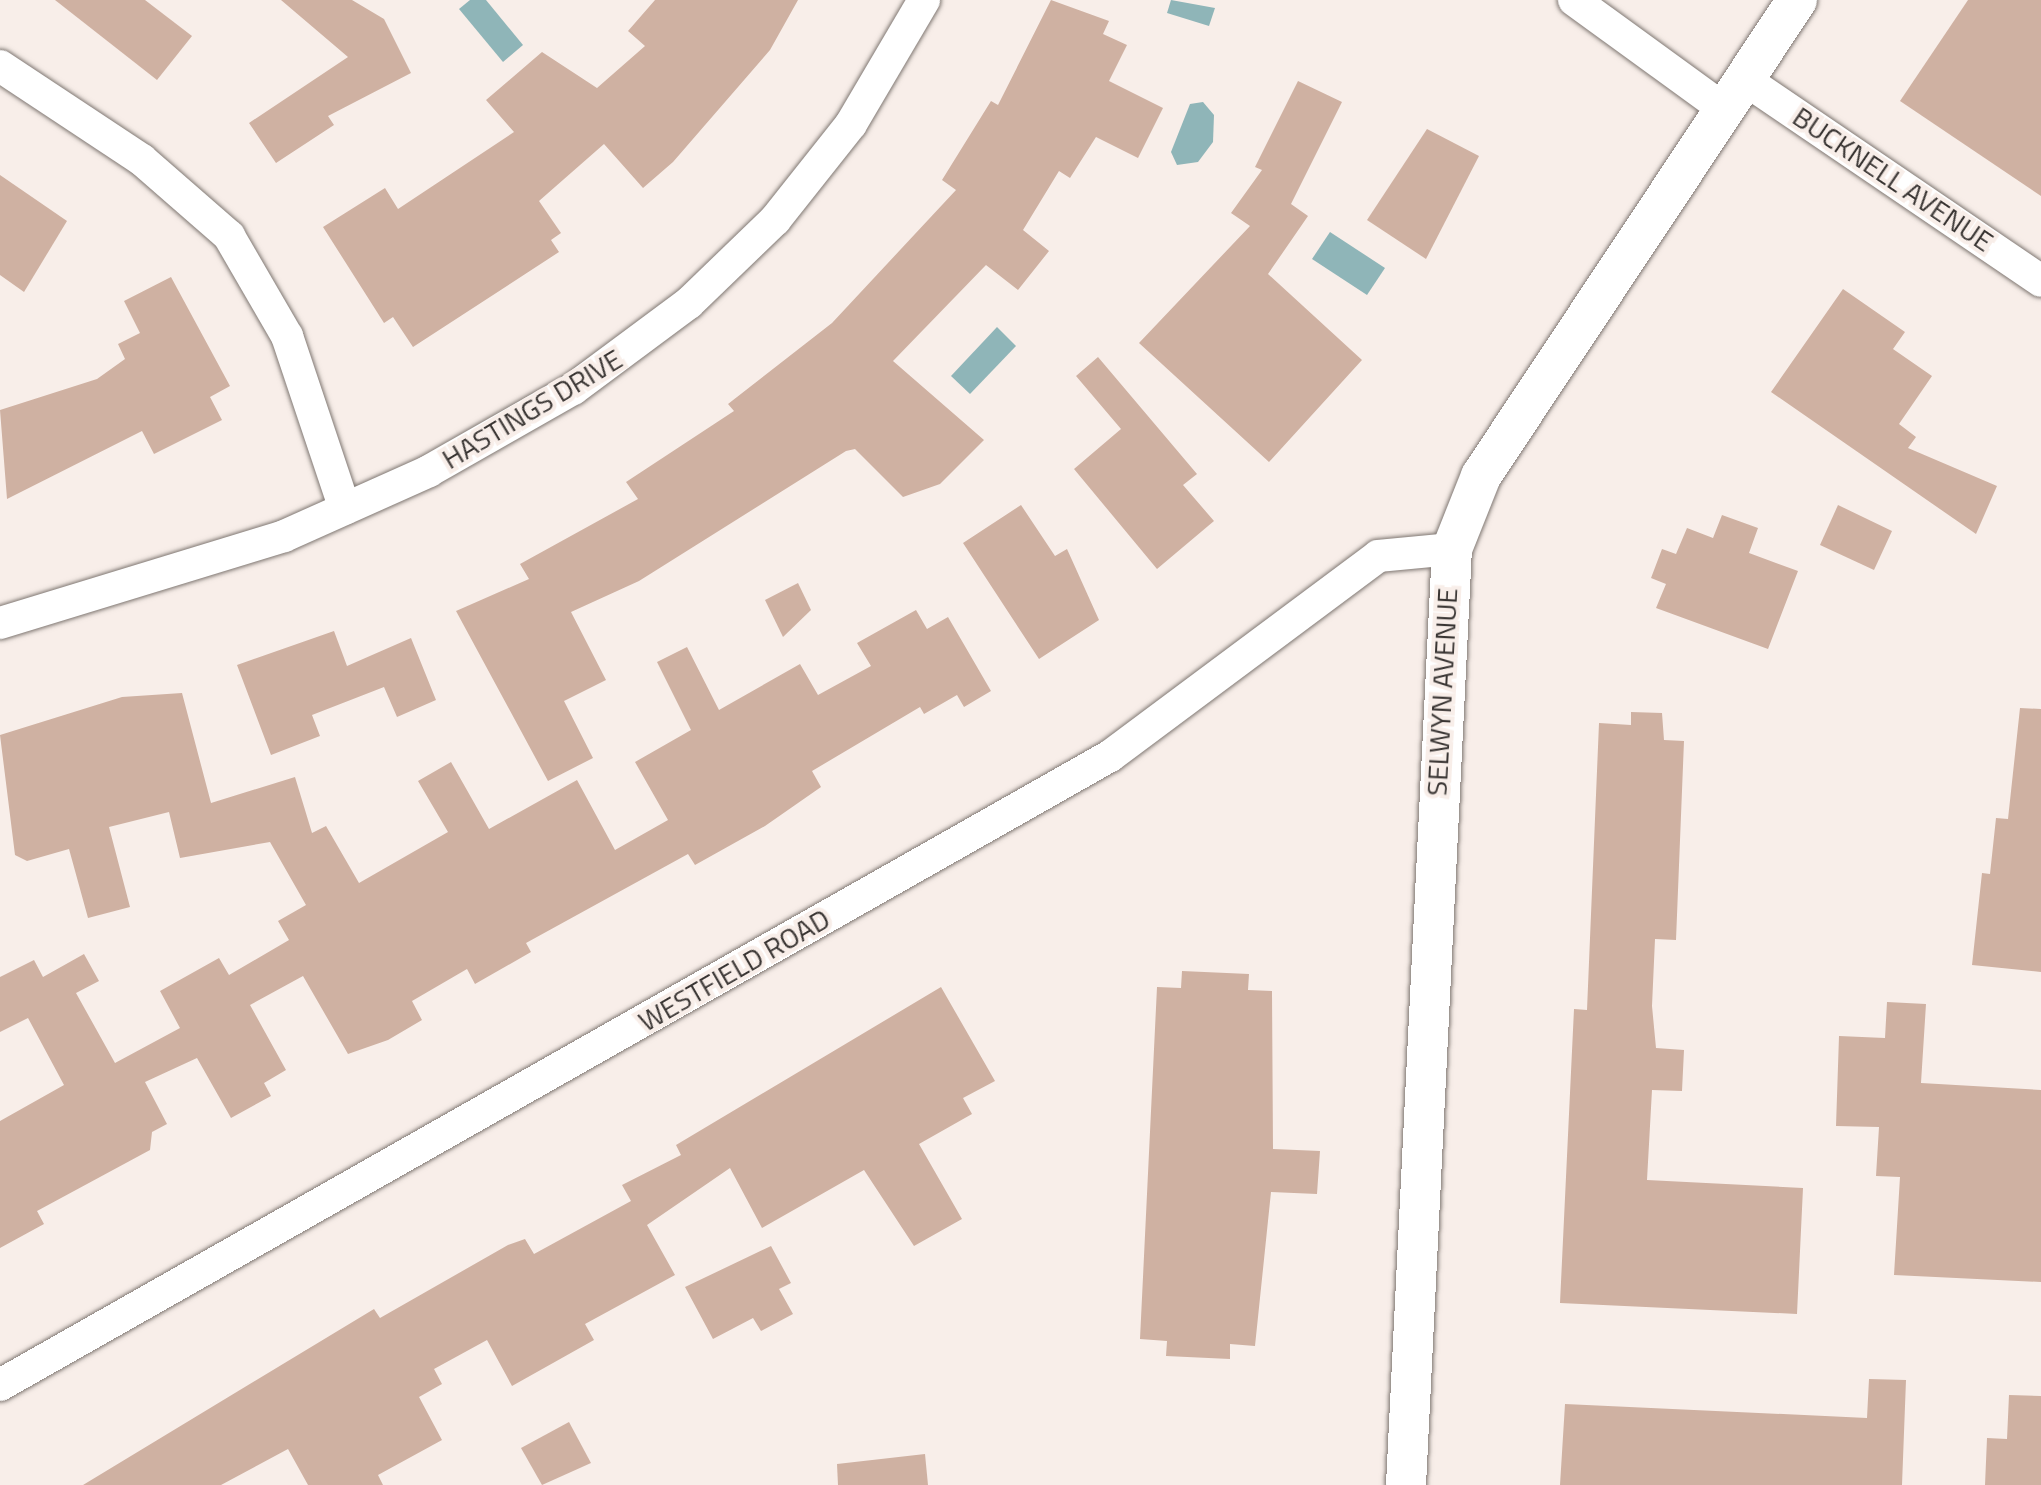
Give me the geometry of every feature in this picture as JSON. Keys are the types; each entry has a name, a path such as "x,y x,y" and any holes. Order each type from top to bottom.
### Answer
{"street":[{"name":"HASTINGS DRIVE","path":"0,623 245,550 345,509 539,410 689,303 829,154 924,0"},
{"name":"BUCKNELL AVENUE","path":"1574,0 2041,281"},
{"name":"SELWYN AVENUE","path":"1406,1485 1452,550 1481,476 1797,0"},
{"path":"0,66 142,160 229,236 288,336 345,509"},
{"name":"WESTFIELD ROAD","path":"0,1385 1110,756 1378,556 1452,550"}],"water":[{"path":"470,0 486,0 523,45 503,62 459,9"},
{"path":"1171,0 1215,8 1209,26 1167,13"},
{"path":"1203,102 1214,115 1213,142 1198,162 1177,165 1171,152 1190,104"},
{"path":"1330,232 1385,268 1367,295 1312,259"},
{"path":"997,327 1016,346 970,394 951,376"}],"building":[{"path":"55,0 145,0 192,36 157,80"},
{"path":"281,0 352,0 384,19 411,73 328,116 334,125 276,163 249,123 348,57"},
{"path":"655,0 798,0 770,50 673,162 643,188 604,144 539,201 561,233 551,240 559,252 413,347 393,317 384,323 323,227 385,188 398,209 514,132 486,100 542,52 597,88 645,46 628,31"},
{"path":"1051,0 1109,21 1103,34 1127,45 1109,81 1163,108 1138,158 1096,137 1070,178 1059,171 1023,230 1049,251 1018,290 986,265 893,361 984,440 940,484 903,497 855,449 846,451 639,581 571,612 606,680 564,701 593,758 548,781 456,611 529,579 520,564 638,499 626,482 734,411 728,404 832,323 956,190 942,180 991,101 998,105"},
{"path":"1968,0 2041,0 2041,196 1900,101"},
{"path":"1298,81 1342,102 1291,204 1308,216 1268,274 1362,360 1269,462 1139,343 1250,226 1231,213 1262,170 1255,167"},
{"path":"1427,129 1479,156 1426,259 1367,220"},
{"path":"0,175 67,221 24,292 0,275"},
{"path":"171,277 230,386 210,397 222,420 154,454 142,431 7,499 0,410 97,379 125,359 118,344 140,333 124,301"},
{"path":"1843,289 1905,332 1893,349 1932,376 1899,424 1916,437 1908,448 1997,486 1976,534 1771,392"},
{"path":"1098,357 1197,474 1183,485 1214,521 1157,569 1074,469 1121,429 1076,376"},
{"path":"1021,505 1055,556 1067,549 1099,620 1039,659 963,543"},
{"path":"1838,505 1892,531 1874,570 1820,545"},
{"path":"1722,515 1758,528 1749,553 1798,571 1768,649 1656,608 1666,584 1651,578 1662,549 1676,554 1687,528 1713,538"},
{"path":"798,583 811,610 783,637 765,600"},
{"path":"916,610 927,629 948,617 991,691 964,707 957,695 924,714 920,707 812,771 821,787 765,826 695,865 688,854 526,943 531,952 475,984 467,969 412,1001 422,1020 388,1040 348,1054 303,976 250,1005 286,1070 264,1083 271,1096 231,1118 197,1058 145,1082 167,1124 152,1132 150,1150 37,1211 44,1224 0,1248 0,1121 64,1085 28,1018 0,1032 0,977 34,960 43,977 84,954 99,981 76,993 115,1063 180,1028 160,991 219,958 229,975 289,940 278,921 306,905 270,842 180,858 169,812 109,827 130,907 88,918 69,849 27,861 15,855 0,735 122,697 182,693 211,803 295,777 312,833 326,826 359,883 448,832 418,781 451,762 489,829 577,780 615,850 668,820 635,762 691,730 657,662 687,647 719,710 800,664 818,695 871,666 857,643"},
{"path":"334,631 347,666 411,638 436,700 397,717 384,687 312,715 320,736 271,755 237,665"},
{"path":"2020,708 2041,709 2041,972 1972,965 1982,873 1990,874 1996,818 2008,819"},
{"path":"1631,712 1662,713 1664,740 1684,741 1676,940 1655,939 1652,1006 1656,1048 1684,1050 1682,1091 1652,1090 1647,1180 1803,1188 1797,1314 1560,1303 1574,1009 1587,1010 1599,723 1631,725"},
{"path":"1182,971 1249,974 1248,990 1272,991 1273,1149 1320,1151 1317,1194 1271,1192 1255,1346 1230,1344 1230,1359 1166,1356 1167,1341 1140,1339 1157,987 1181,988"},
{"path":"941,987 995,1081 963,1098 972,1114 919,1144 962,1219 914,1246 864,1170 762,1228 730,1168 647,1225 675,1275 585,1324 594,1340 512,1386 487,1340 434,1369 442,1384 419,1397 442,1440 378,1475 383,1485 308,1485 288,1449 221,1485 83,1485 374,1309 380,1318 525,1239 534,1254 631,1201 622,1185 681,1155 676,1145"},
{"path":"1887,1002 1926,1004 1921,1083 2041,1090 2041,1282 1894,1275 1900,1177 1876,1176 1879,1127 1836,1126 1839,1036 1885,1038"},
{"path":"771,1246 791,1283 779,1289 793,1314 761,1331 753,1318 713,1339 685,1287"},
{"path":"1869,1379 1906,1380 1902,1485 1560,1485 1565,1404 1867,1418"},
{"path":"2009,1395 2041,1396 2041,1485 1985,1485 1987,1438 2007,1439"},
{"path":"569,1422 591,1463 542,1485 521,1448"},
{"path":"925,1454 928,1485 838,1485 837,1464"}]}
